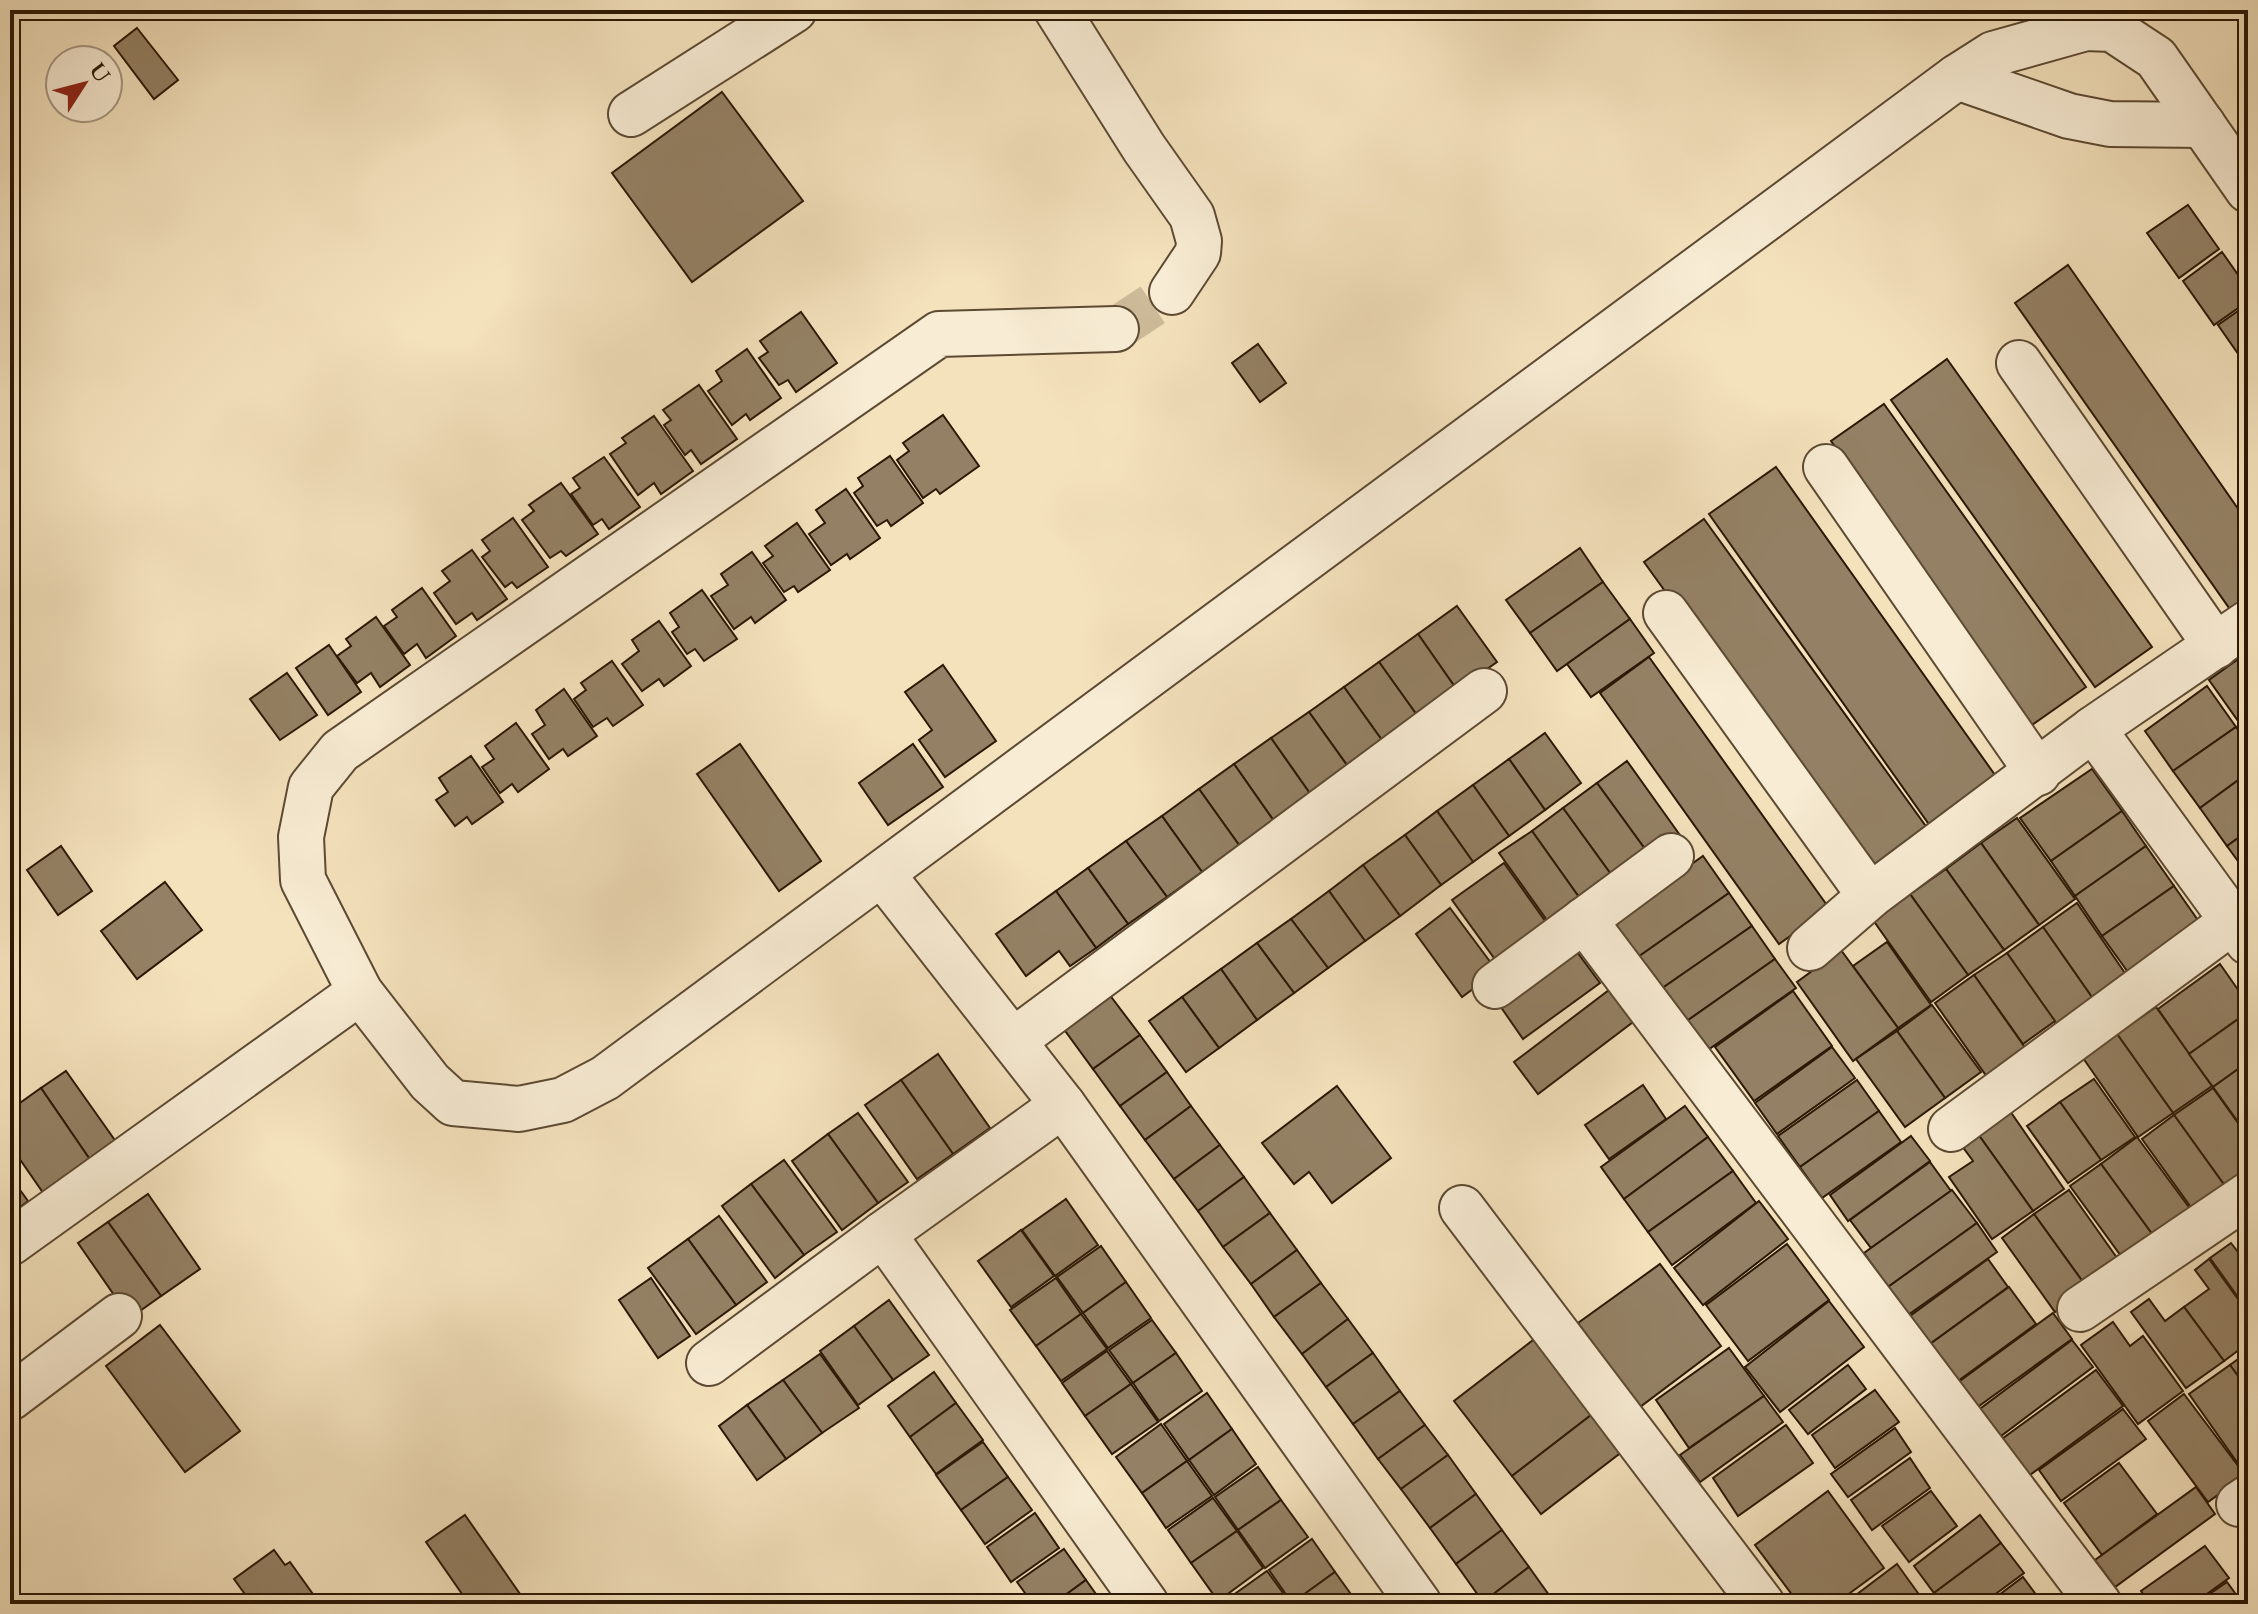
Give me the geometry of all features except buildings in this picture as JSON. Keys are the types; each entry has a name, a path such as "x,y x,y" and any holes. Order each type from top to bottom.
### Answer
{"street":[{"path":"631,114 794,10"},
{"path":"1057,10 1144,148 1192,216 1199,241 1198,253 1172,292"},
{"path":"1116,329 939,334 340,751 311,787 301,837 303,880 360,992 430,1082 453,1103 519,1109 563,1100 605,1078 1957,77 1993,54 2086,28 2112,29 2156,58 2248,190"},
{"path":"1957,77 2069,116 2110,124 2203,125"},
{"path":"1810,948 1870,896 2093,729 2232,634 2019,363"},
{"path":"1826,467 2038,773"},
{"path":"1666,613 1870,896"},
{"path":"1013,1041 1484,691"},
{"path":"1951,1129 2243,925 2093,729"},
{"path":"1495,986 1671,856"},
{"path":"882,874 1063,1105 1419,1604"},
{"path":"1584,920 2099,1604"},
{"path":"10,1243 360,992"},
{"path":"709,1363 1063,1105"},
{"path":"2080,1309 2248,1195"},
{"path":"1462,1208 1762,1604"},
{"path":"883,1234 1146,1604"},
{"path":"10,1398 119,1316"}],"tunnel":[{"path":"1116,329 1172,292"}]}
